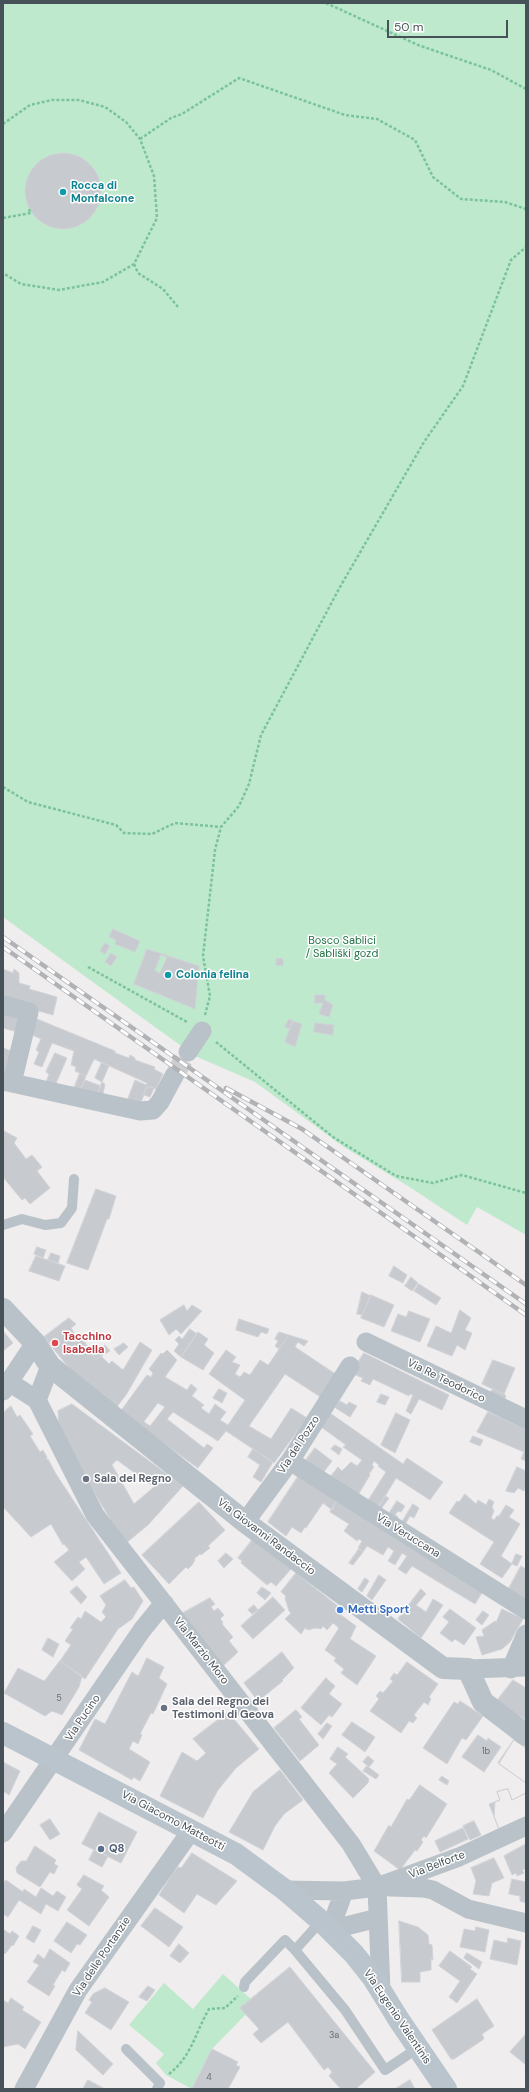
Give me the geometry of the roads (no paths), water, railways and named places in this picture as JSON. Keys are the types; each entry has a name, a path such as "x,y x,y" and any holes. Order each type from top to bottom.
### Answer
{"main road":[{"name":"Via Giacomo Matteotti","path":"3,1732 236,1854 285,1890 326,1925"},
{"name":"Via Eugenio Valentinis","path":"326,1925 354,1954 381,1991 446,2089"}],"street":[{"path":"3,1005 29,1012 7,1082 140,1111 153,1110 160,1102 174,1076"},
{"path":"188,1052 202,1031"},
{"name":"Via Giovanni Randaccio","path":"3,1309 35,1343 50,1366 245,1522 443,1668 518,1668"},
{"name":"Via Re Teodorico","path":"366,1342 526,1419"},
{"path":"35,1343 6,1386 37,1400 50,1366"},
{"name":"Via del Pozzo","path":"245,1522 290,1461 350,1366"},
{"name":"Via Marzio Moro","path":"37,1400 95,1515 351,1844 377,1887 381,1991"},
{"name":"Via Veruccana","path":"290,1461 526,1610"},
{"name":"Via Pucino","path":"3,1833 55,1760 142,1630 164,1604"},
{"path":"518,1668 526,1634"},
{"path":"468,1669 483,1702 526,1735"},
{"name":"Via Belforte","path":"285,1890 344,1891 377,1887 459,1857 526,1826"},
{"name":"Via delle Portanzie","path":"24,2089 78,1990 191,1831"},
{"path":"377,1887 423,1888 433,1890 468,1909 526,1923"},
{"path":"326,1925 344,1891"},
{"path":"326,1925 378,1918"}],"lane":[{"path":"3,1225 22,1219 45,1225 62,1223 72,1208 74,1179"},
{"path":"295,1950 326,1925"},
{"path":"244,1987 245,1982 285,1940 345,2010 386,2070 418,2048"},
{"path":"126,2048 159,2086"}],"tunnel":[{"path":"174,1076 188,1052"}],"railway":[{"path":"3,937 526,1304"},
{"path":"3,947 526,1315"},
{"path":"226,1088 302,1129 526,1285"}],"place":[{"name":"Rocca di Monfalcone","path":"63,192"},
{"name":"Colonia felina","path":"168,975"},
{"name":"Tacchino Isabella","path":"55,1343"},
{"name":"Sala del Regno","path":"86,1479"},
{"name":"Metti Sport","path":"340,1610"},
{"name":"Sala del Regno dei Testimoni di Geova","path":"164,1708"},
{"name":"Q8","path":"101,1849"}],"park label":[{"name":"Bosco Sablici / Sabliški gozd","path":"342,947"}]}
